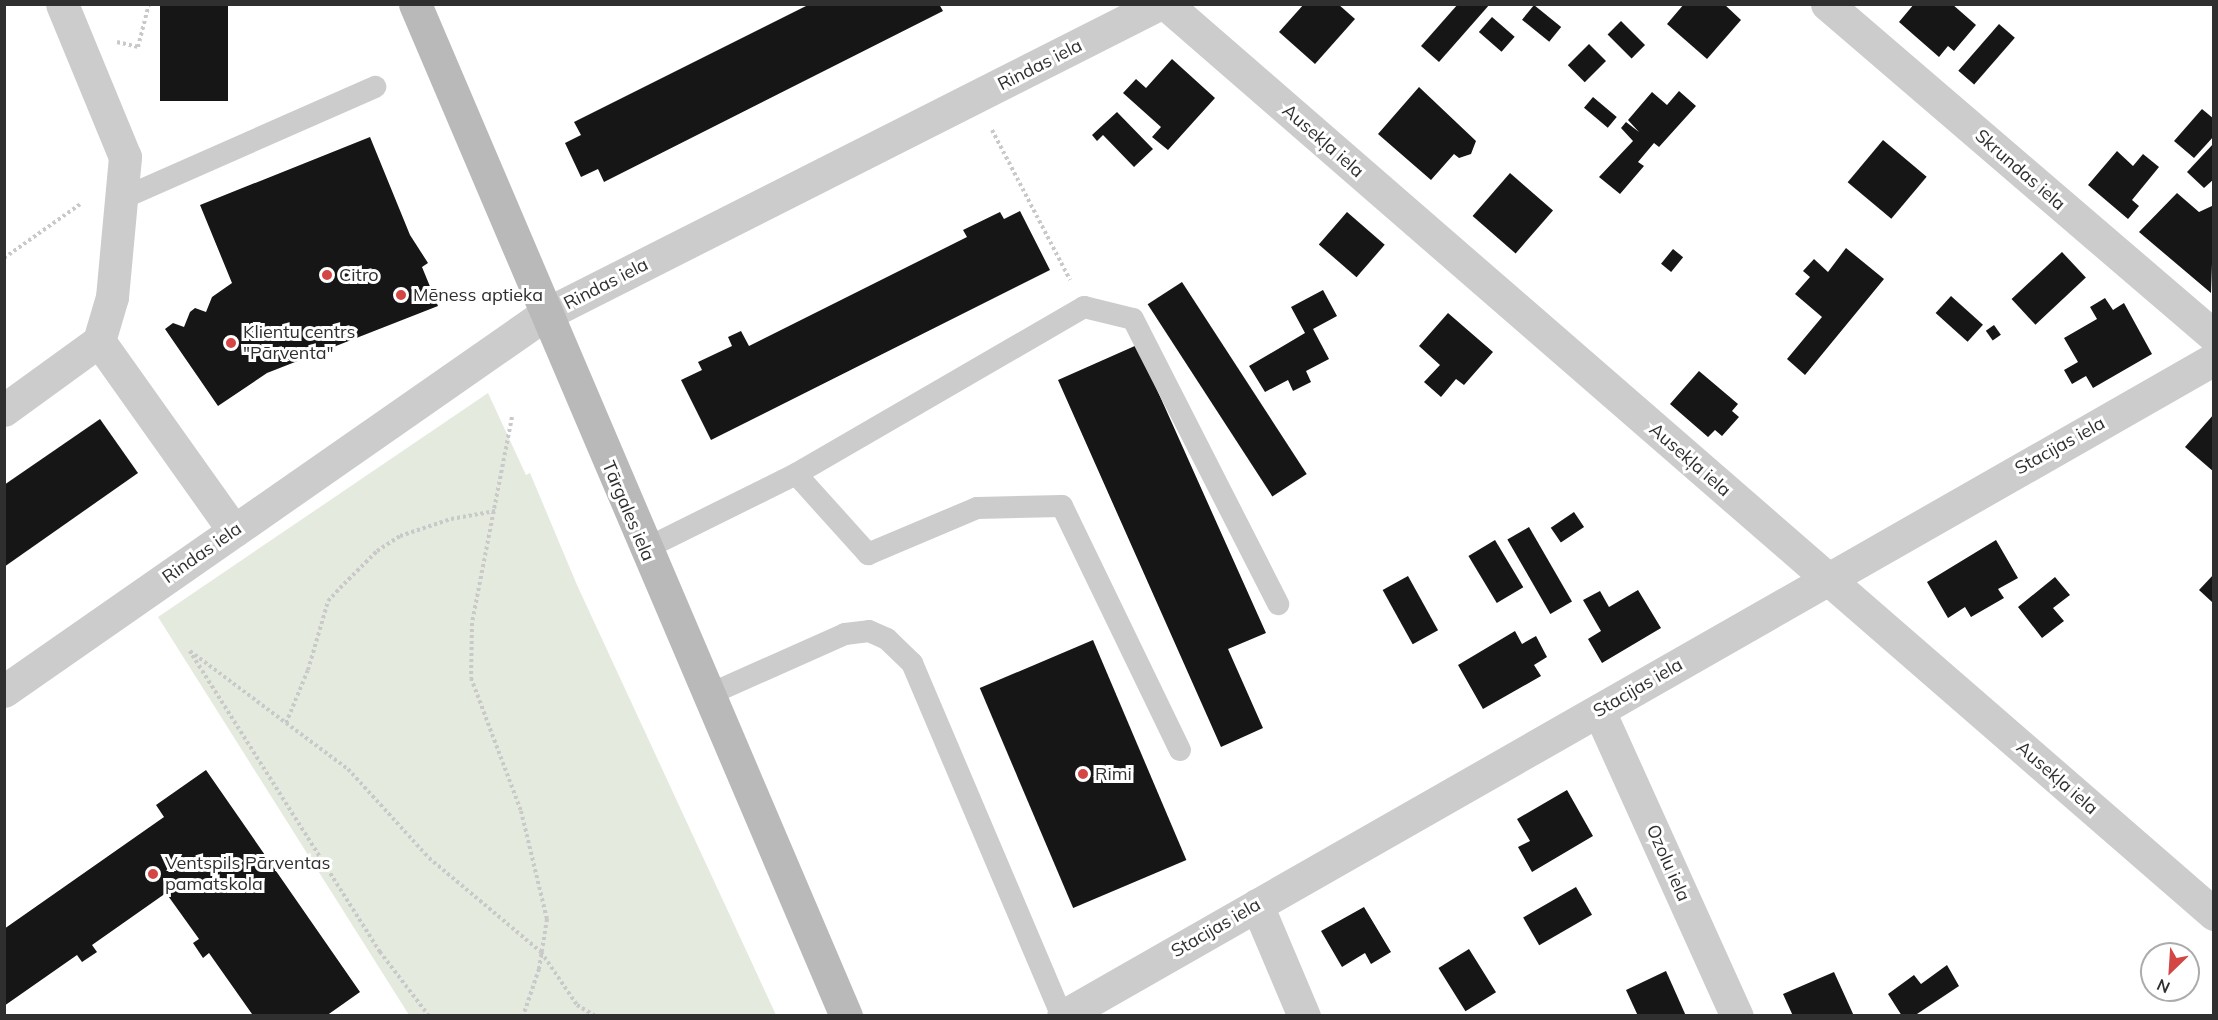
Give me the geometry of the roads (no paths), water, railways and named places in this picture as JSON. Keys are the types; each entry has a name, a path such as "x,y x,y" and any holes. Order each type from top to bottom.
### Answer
{"street":[{"path":"4,410 99,341 112,297 125,157 62,4"},
{"name":"Tārgales iela","path":"414,4 544,315 846,1016"},
{"name":"Rindas iela","path":"4,691 544,315 1159,4"},
{"name":"Ausekļa iela","path":"1166,4 2214,914"},
{"name":"Skrundas iela","path":"1827,4 2214,336"},
{"path":"99,341 234,531"},
{"name":"Stacijas iela","path":"1062,1016 1599,711 1825,577 2214,359"},
{"name":"Ozolu iela","path":"1599,711 1737,1016"},
{"path":"1257,905 1304,1016"}],"lane":[{"path":"122,186 375,87"},
{"path":"645,549 796,474 1084,307 1133,320 1278,604"},
{"path":"796,474 868,554 977,508 1062,506 1180,750"},
{"path":"708,695 845,634 869,630 887,639 912,663 1062,1016"}],"place":[{"name":"Citro","path":"327,275"},
{"name":"Mēness aptieka","path":"401,295"},
{"name":"Klientu centrs \"Pārventa\"","path":"231,343"},
{"name":"Rimi","path":"1083,774"},
{"name":"Ventspils Pārventas pamatskola","path":"153,874"}]}
